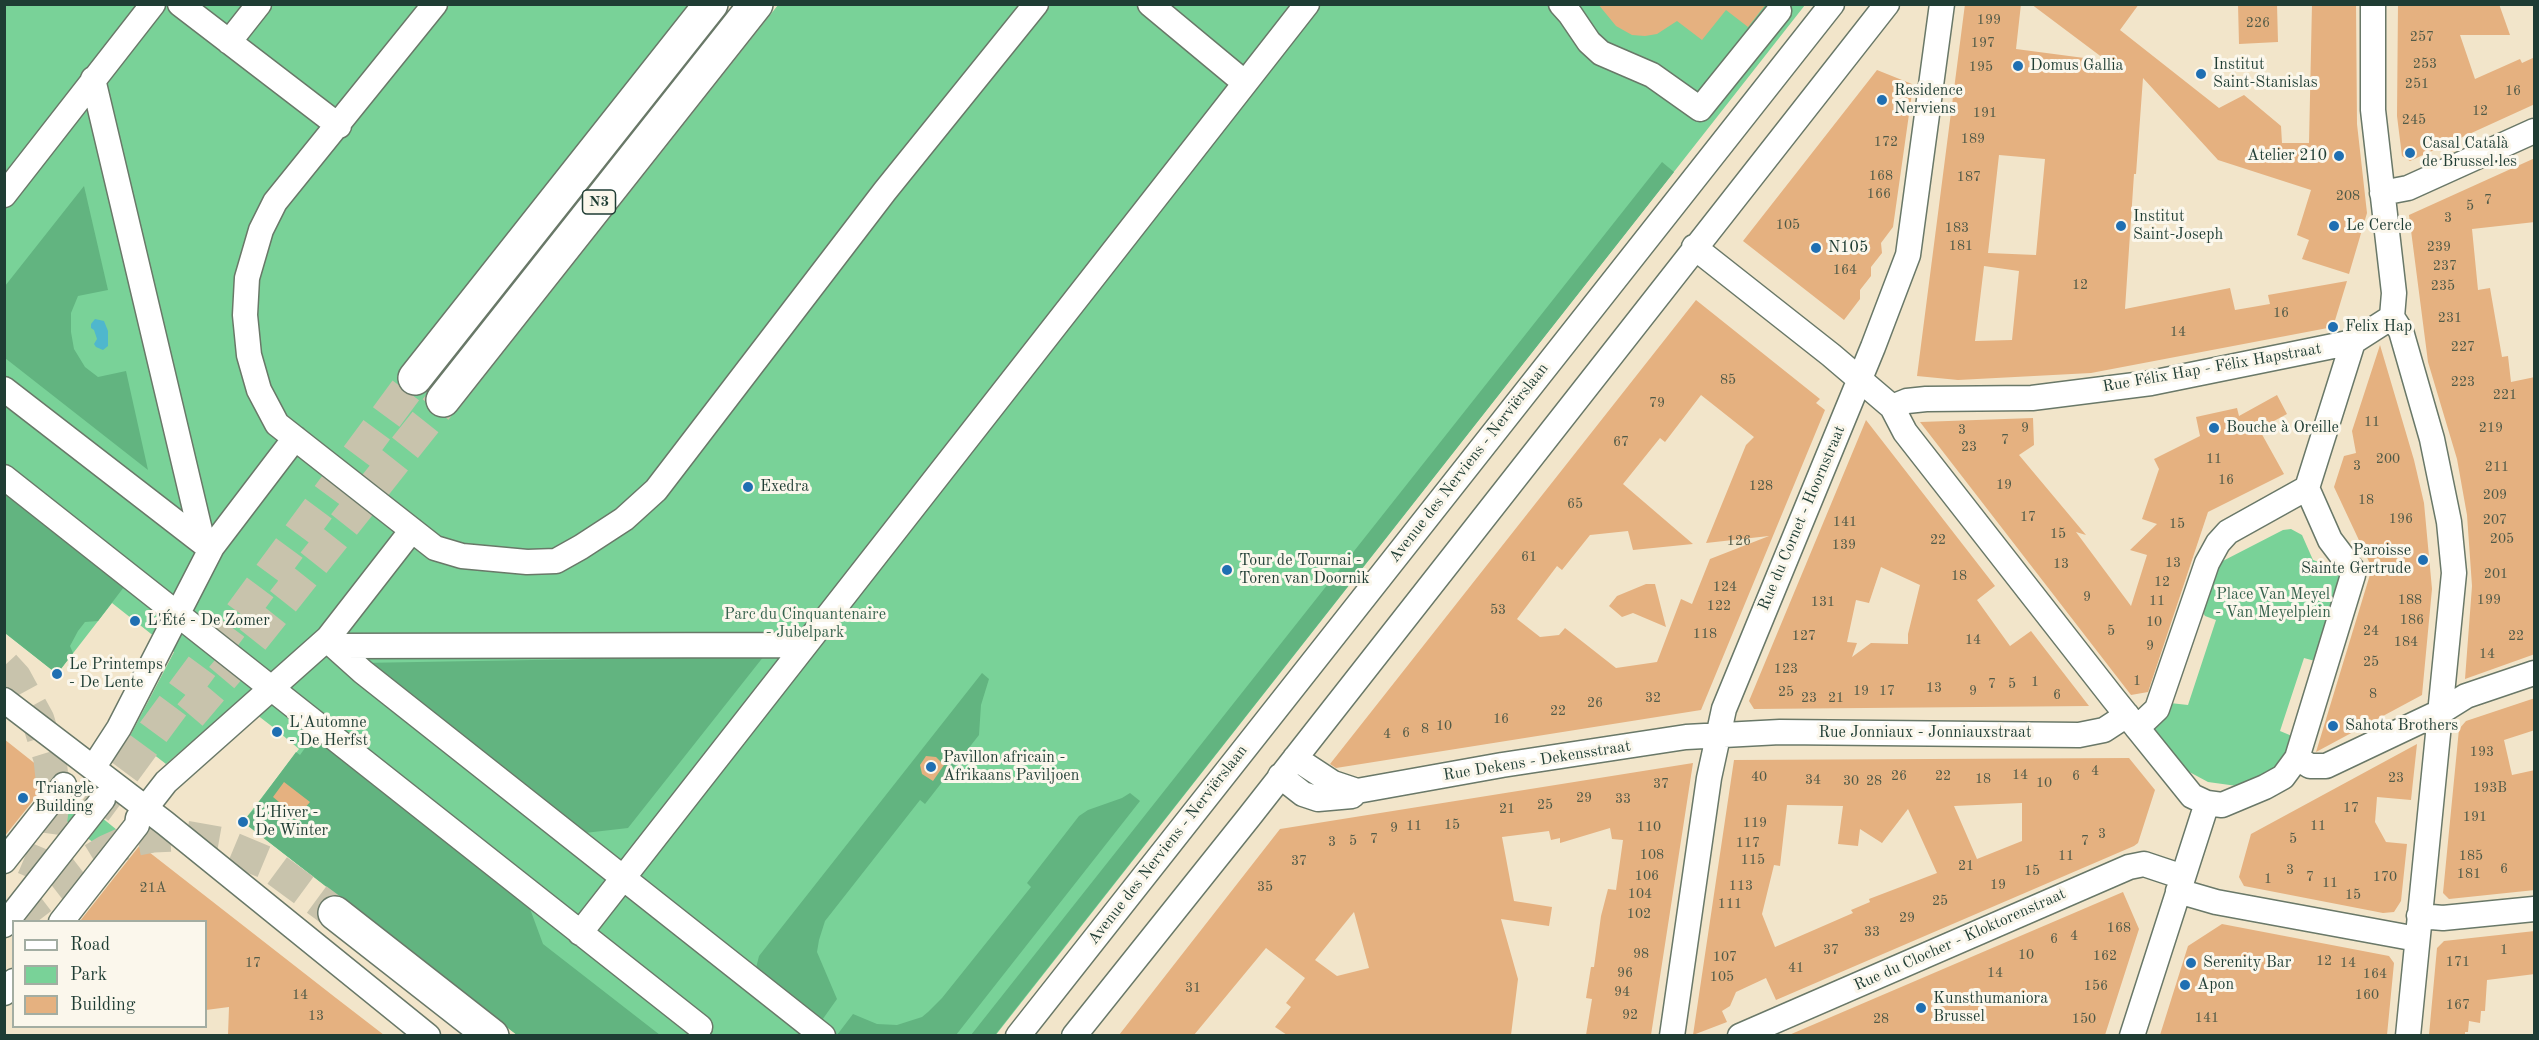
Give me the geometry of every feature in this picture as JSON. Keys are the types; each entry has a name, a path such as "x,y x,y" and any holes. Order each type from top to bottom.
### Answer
{"highway":[{"name":"N3","path":"415,378 711,4"},
{"name":"N3","path":"443,400 756,4"},
{"path":"335,913 492,1035"}],"street":[{"path":"4,195 153,4"},
{"path":"180,4 339,126"},
{"path":"229,42 259,4"},
{"path":"435,4 339,126 275,202 258,237 247,278 245,315 249,355 266,406 277,424 435,548 455,555 485,559 556,561 624,519 656,490 885,191 1035,4"},
{"path":"1150,4 1245,83"},
{"path":"580,933 1307,4"},
{"path":"1561,4 1593,46 1605,57 1652,75 1701,109 1779,11"},
{"name":"Avenue des Nerviens - Nerviërslaan","path":"1018,1035 1832,4"},
{"path":"1074,1035 1887,4"},
{"name":"Rue du Cornet - Hoornstraat","path":"1672,1035 1709,778 1728,696 1908,255 1942,4"},
{"path":"2373,4 2373,110 2394,294 2392,317 2400,331 2432,440 2449,522 2454,573 2408,1035"},
{"path":"93,79 207,545"},
{"path":"2382,193 2408,188 2535,131"},
{"path":"1694,247 1892,407 1905,432 2192,796 2207,803 2222,805 2283,777 2297,758 2354,575 2330,540 2307,488 2353,342 2392,317"},
{"name":"Rue Félix Hap - Félix Hapstraat","path":"1892,407 1916,400 2032,398 2151,382 2353,342"},
{"path":"4,389 207,545"},
{"path":"93,768 119,728 163,642 207,545 295,438"},
{"path":"4,477 700,1028"},
{"path":"2132,722 2157,709 2207,563 2218,543 2228,532 2307,488"},
{"path":"62,920 137,825 138,818 145,808 178,770 248,708 331,642 412,530"},
{"path":"331,642 805,645"},
{"path":"331,642 363,672 823,1035"},
{"path":"2297,758 2310,766 2326,766 2442,711 2466,696 2535,673"},
{"path":"4,700 145,808 429,1035"},
{"name":"Rue Jonniaux - Jonniauxstraat","path":"1718,735 1780,732 2079,735 2132,722"},
{"name":"Rue Dekens - Dekensstraat","path":"1287,767 1357,791 1502,765 1686,737 1718,735"},
{"path":"4,861 64,785"},
{"path":"4,925 103,799"},
{"path":"2132,1035 2207,803"},
{"name":"Rue du Clocher - Kloktorenstraat","path":"1740,1035 2129,867 2144,864 2216,902 2418,928 2443,918 2535,909"}],"green space":[{"name":"Parc du Cinquantenaire - Jubelpark","path":"4,5 693,5 405,371 457,411 778,5 1805,5 995,1036 517,1035 243,822 299,749 274,728 239,701 166,764 130,736 174,652 112,603 57,674 5,633"},
{"path":"1662,162 1674,172 995,1035 971,1035"},
{"path":"84,186 108,290 78,296 71,313 74,349 85,367 98,377 126,371 148,470 5,358 5,286"},
{"path":"4,485 127,583 98,621 85,622 78,631 70,646 73,653 57,674 5,633"},
{"name":"Place Van Meyel - Van Meyelplein","path":"2291,529 2302,535 2313,560 2344,571 2315,661 2304,658 2280,731 2292,736 2288,760 2253,782 2237,786 2208,782 2182,768 2154,730 2154,726 2170,703 2188,705 2216,620 2205,616 2202,611 2215,565 2283,530"},
{"path":"764,656 628,828 576,834 360,663"},
{"path":"982,673 989,679 981,705 979,735 925,804 920,800 825,921 817,952 837,999 820,1023 756,968 759,956"},
{"path":"310,726 526,898 543,944 660,1035 517,1035 247,825 250,821 246,818 253,810 256,812 261,805 258,803 296,752 300,755 305,748 298,741"},
{"path":"71,793 84,804 69,823 56,813"},
{"path":"1130,793 1140,801 956,1035 837,1035 853,1014 877,1024 897,1025 922,1017 942,998 1031,887 1027,883 1079,816"},
{"path":"101,817 117,830 102,849 86,837"}],"water":[{"path":"95,319 104,321 108,331 108,346 103,350 94,344 97,339 91,324"}],"building":[{"path":"1598,4 1766,4 1748,27 1726,10 1702,40 1677,21 1657,34 1632,35 1616,26"},
{"path":"1965,4 2021,4 2016,49 2107,61 2031,4 2139,4 2120,30 2219,108 2244,95 2281,126 2282,143 2309,143 2312,4 2356,4 2357,124 2367,213 2349,274 2302,259 2309,240 2297,235 2311,190 2218,160 2143,78 2136,174 2134,174 2125,309 2230,288 2235,310 2270,304 2268,295 2347,281 2333,327 2091,373 1958,380 1917,376","holes":["1999,155 2045,159 2036,255 1988,253","1984,266 2019,271 2012,340 1975,341"]},
{"path":"2238,4 2277,4 2278,42 2239,44"},
{"path":"2398,4 2499,4 2510,35 2460,35 2475,79 2520,59 2522,63 2535,57 2535,104 2410,161 2402,156 2397,116"},
{"path":"1877,70 1912,84 1912,93 1893,227 1881,243 1882,253 1871,267 1871,276 1860,290 1860,299 1844,320 1743,241"},
{"path":"2535,158 2535,222 2472,229 2478,290 2490,288 2502,357 2508,356 2511,382 2535,377 2535,654 2465,679 2472,586 2467,515 2457,459 2428,362 2409,215"},
{"path":"1696,300 1820,399 1816,403 1825,410 1701,710 1336,768 1330,764","holes":["1701,395 1754,437 1746,445 1706,543 1769,536 1710,559 1692,604 1681,599 1657,662 1616,668 1565,628 1559,635 1540,637 1517,619 1557,566 1562,570 1590,535 1628,531 1633,550 1693,544 1623,484 1660,438 1665,442"]},
{"path":"2380,345 2414,460 2424,503 2432,589 2422,695 2316,752 2372,568 2334,487 2344,456 2356,453 2352,431"},
{"path":"2277,395 2287,414 2259,429 2284,474 2208,512 2148,692 2131,695 1920,422 2033,418 2034,445 2019,455 2086,535 2076,532 2131,606 2147,555 2130,550 2157,524 2142,519 2159,469 2154,459 2200,436 2196,417 2237,408 2239,416"},
{"path":"1866,420 1995,586 1977,600 2010,646 2031,631 2089,706 1754,709 1749,701","holes":["1881,567 1920,585 1908,634 1908,644 1871,643 1852,657 1857,643 1847,642 1856,600 1869,603"]},
{"path":"1646,584 1655,584 1666,627 1633,613 1622,617 1609,606 1617,596"},
{"path":"2535,698 2535,730 2504,740 2512,775 2535,770 2535,890 2449,899 2443,893 2459,729 2466,721"},
{"name":"Triangle Building","path":"4,739 52,777 4,837"},
{"path":"2417,744 2411,800 2377,797 2375,822 2386,842 2407,844 2401,901 2394,912 2383,913 2244,886 2239,877 2251,834"},
{"name":"Pavillon africain - Afrikaans Paviljoen","path":"926,756 936,757 944,765 933,781 922,774 920,765"},
{"path":"2129,758 2155,790 2138,843 2134,846 1776,1000 1766,978 1736,992 1730,1006 1722,1011 1727,1022 1693,1035 1734,760","holes":["2022,803 2022,841 1977,859 1954,806","1787,805 1843,806 1838,844 1858,846 1860,829 1882,843 1908,809 1937,873 1869,899 1870,902 1851,910 1853,913 1775,947 1762,914 1774,865 1780,866"]},
{"path":"1693,763 1651,1035 1586,1035 1592,999 1586,998 1591,967 1594,967 1601,916 1608,889 1616,890 1623,840 1612,839 1610,828 1560,843 1560,838 1551,840 1549,831 1502,837 1514,901 1552,907 1549,926 1501,919 1518,979 1511,1035 1287,1035 1275,1027 1291,1007 1286,1003 1305,978 1266,948 1194,1035 1119,1035 1280,829","holes":["1354,912 1369,968 1337,976 1315,960"]},
{"path":"284,782 310,802 297,817 273,797"},
{"path":"140,845 384,1035 228,1035 229,1007 207,1010 207,920 81,920"},
{"path":"2123,892 2139,929 2105,1035 1789,1035"},
{"path":"2222,924 2389,956 2394,963 2387,1035 2160,1035 2188,946"},
{"path":"2535,931 2535,974 2487,980 2485,1011 2481,1011 2480,1023 2469,1021 2468,1032 2465,1032 2465,1035 2429,1035 2437,948 2444,941"}],"tunnel":[{"path":"95,811 415,378"},
{"path":"190,715 443,400"},
{"path":"4,666 15,678 38,720 50,759 54,797 47,847 27,894"},
{"path":"15,918 81,867 107,851 132,840 174,835 219,843 267,863 335,913"}],"place":[{"name":"Domus Gallia","path":"2018,66"},
{"name":"Institut Saint-Stanislas","path":"2201,74"},
{"name":"Residence Nerviens","path":"1882,100"},
{"name":"Casal Català de Brussel·les","path":"2410,153"},
{"name":"Atelier 210","path":"2339,156"},
{"name":"Institut Saint-Joseph","path":"2121,226"},
{"name":"Le Cercle","path":"2334,226"},
{"name":"N105","path":"1816,248"},
{"name":"Felix Hap","path":"2333,327"},
{"name":"Bouche à Oreille","path":"2214,428"},
{"name":"Exedra","path":"748,487"},
{"name":"Paroisse Sainte Gertrude","path":"2423,560"},
{"name":"Tour de Tournai - Toren van Doornik","path":"1227,570"},
{"name":"L'Été - De Zomer","path":"135,621"},
{"name":"Le Printemps - De Lente","path":"57,674"},
{"name":"Sahota Brothers","path":"2333,726"},
{"name":"L'Automne - De Herfst","path":"277,732"},
{"name":"Pavillon africain - Afrikaans Paviljoen","path":"931,767"},
{"name":"Triangle Building","path":"23,798"},
{"name":"L'Hiver - De Winter","path":"243,822"},
{"name":"Serenity Bar","path":"2191,963"},
{"name":"Apon","path":"2185,985"},
{"name":"Kunsthumaniora Brussel","path":"1921,1008"}]}
